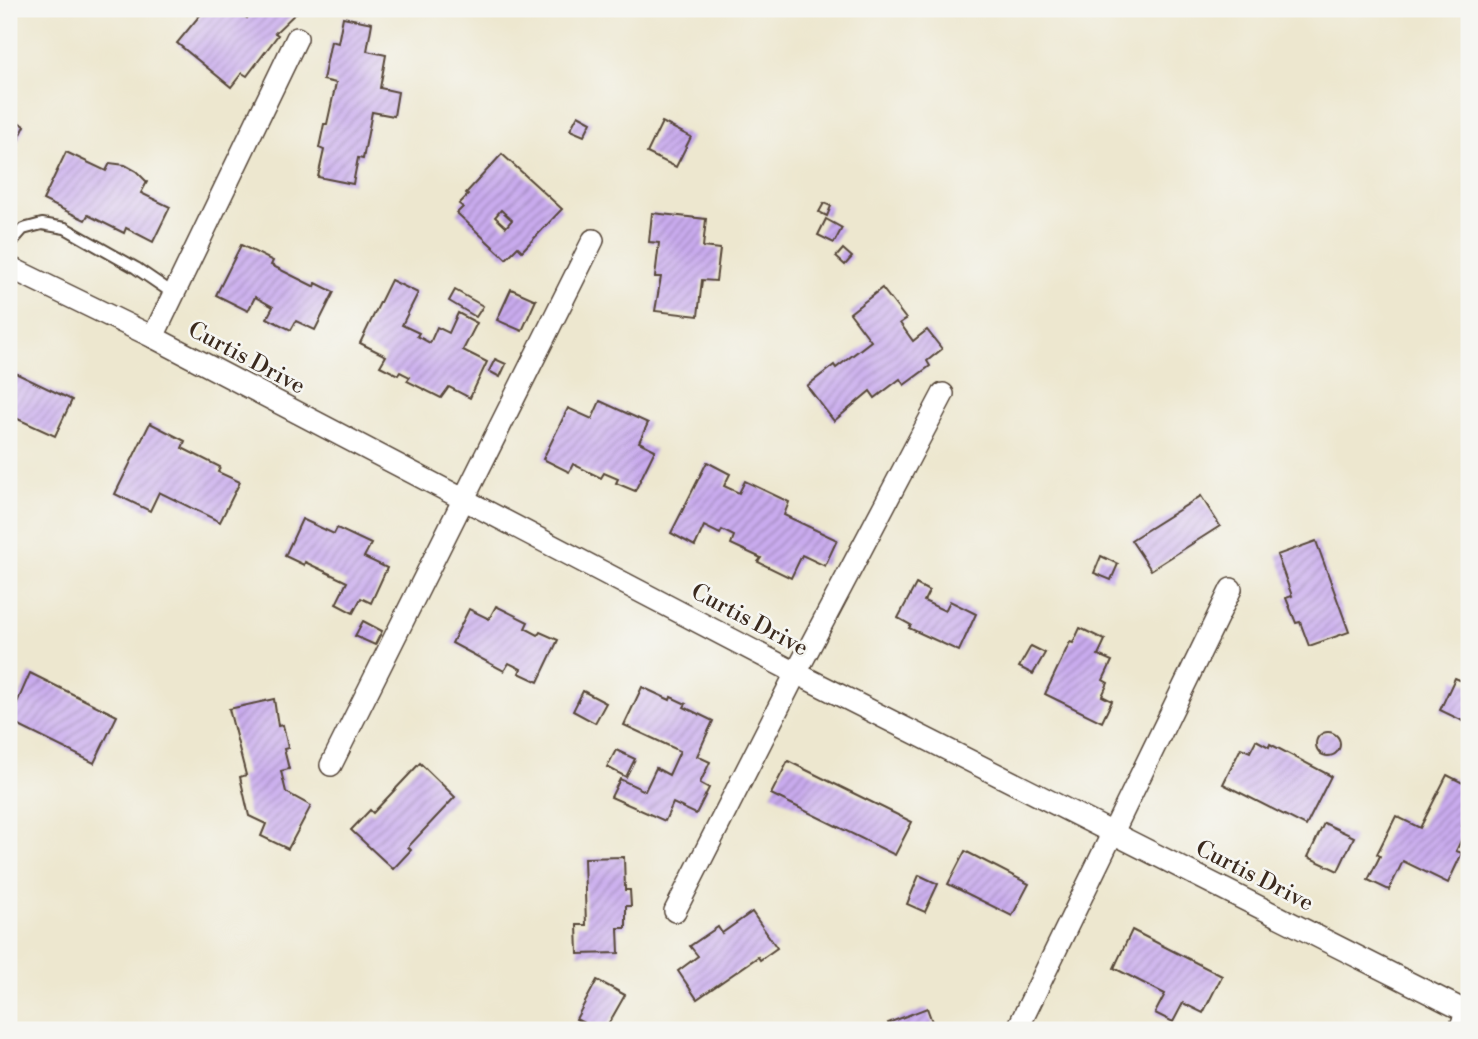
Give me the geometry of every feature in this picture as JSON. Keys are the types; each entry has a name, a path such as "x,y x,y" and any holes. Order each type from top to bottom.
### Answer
{"main road":[{"path":"1464,1030 1469,1019"}],"street":[{"path":"153,337 297,38"},
{"path":"331,765 593,240"},
{"name":"Curtis Drive","path":"9,267 153,337 796,673 1469,1013"},
{"path":"675,911 796,673 943,394"},
{"path":"1017,1030 1231,589"}],"lane":[{"path":"9,245 23,229 42,224 65,228 136,268 174,294"}],"building":[{"path":"205,9 236,9 247,18 254,9 300,9 275,33 278,35 247,76 242,73 231,87 177,43"},
{"path":"343,17 372,23 367,51 386,55 380,88 398,92 394,116 372,112 363,159 358,158 353,184 318,177 324,150 319,148 336,83 323,80 331,41 338,43"},
{"path":"578,115 591,122 584,136 570,130"},
{"path":"9,117 25,126 9,159"},
{"path":"662,122 691,137 676,167 647,153"},
{"path":"66,152 106,171 110,163 125,165 147,182 141,193 170,207 153,242 126,228 124,233 88,215 85,220 43,200"},
{"path":"502,154 562,209 522,251 518,247 506,259 457,213 463,207 459,204 468,195 466,193","holes":["501,210 512,220 506,227 495,217"]},
{"path":"824,203 831,206 827,216 819,212"},
{"path":"652,213 706,219 703,247 720,249 716,281 702,280 698,316 655,311 661,277 655,277 659,243 649,242"},
{"path":"826,219 842,228 834,243 818,235"},
{"path":"241,245 273,261 271,265 315,287 316,283 334,292 315,330 296,321 291,330 267,318 273,307 255,297 248,311 216,295"},
{"path":"843,249 852,257 845,265 836,257"},
{"path":"391,280 418,293 402,325 419,333 417,336 430,343 437,327 449,333 458,313 477,323 463,350 487,362 470,398 449,387 441,398 407,381 410,377 400,372 398,375 380,366 386,356 360,343"},
{"path":"882,288 906,319 900,323 913,341 927,330 942,349 927,361 930,366 904,385 900,379 875,398 870,391 834,421 807,386 871,341 850,313"},
{"path":"511,289 536,300 522,331 497,320"},
{"path":"455,290 483,306 476,317 449,301"},
{"path":"495,359 506,364 500,377 489,371"},
{"path":"9,360 15,363 11,371 72,400 55,436 9,415"},
{"path":"600,401 648,423 639,442 655,450 635,491 616,483 618,479 604,473 601,478 573,464 569,472 543,459 568,408 592,419"},
{"path":"150,423 185,441 182,448 220,467 218,472 240,482 220,522 159,492 150,511 115,494"},
{"path":"707,462 730,474 724,486 739,493 745,481 789,502 784,515 837,540 825,566 802,555 791,578 758,562 761,558 731,544 734,536 722,530 720,534 704,526 695,546 671,533"},
{"path":"1201,496 1220,526 1151,570 1131,540"},
{"path":"302,519 334,534 337,528 371,544 364,557 387,568 371,603 361,598 353,613 336,604 347,582 305,562 304,565 285,556"},
{"path":"1316,541 1349,632 1309,646 1300,622 1296,623 1286,598 1292,596 1277,555"},
{"path":"1101,556 1118,564 1111,580 1094,573"},
{"path":"916,584 929,591 924,601 945,611 950,601 976,614 959,651 909,628 911,625 898,618"},
{"path":"496,606 528,622 525,628 538,635 540,632 558,640 538,682 519,673 521,669 509,663 504,671 452,643 469,609 489,619"},
{"path":"363,621 382,631 375,645 355,636"},
{"path":"1080,628 1105,640 1098,655 1112,661 1103,680 1108,683 1102,696 1112,701 1102,722 1045,694 1070,642 1073,643"},
{"path":"1031,646 1045,653 1033,674 1019,667"},
{"path":"30,673 117,716 94,763 9,721"},
{"path":"1455,678 1469,684 1469,724 1440,710"},
{"path":"642,687 686,704 684,707 713,721 697,756 710,762 700,783 709,788 696,814 673,803 665,821 611,797 620,779 645,791 656,768 669,775 680,751 624,725"},
{"path":"583,691 606,703 595,723 573,711"},
{"path":"274,699 278,726 283,725 288,748 284,749 289,769 281,771 286,792 311,806 288,849 261,836 266,824 249,816 240,777 246,775 229,709"},
{"path":"1328,732 1337,735 1340,744 1337,753 1328,756 1319,753 1316,744 1319,735"},
{"path":"1256,740 1269,747 1270,744 1331,776 1306,826 1223,784 1241,748 1250,752"},
{"path":"616,750 635,759 626,777 607,767"},
{"path":"788,761 912,822 895,855 771,794"},
{"path":"420,763 455,797 408,847 411,850 393,869 351,830 370,810 373,813"},
{"path":"1447,775 1469,786 1469,810 1462,826 1467,828 1456,851 1462,853 1448,883 1403,861 1389,890 1368,880 1380,856 1377,854 1396,816 1420,828"},
{"path":"1324,823 1354,837 1338,871 1308,857"},
{"path":"965,851 1029,884 1012,916 948,884"},
{"path":"624,857 625,890 630,890 631,906 626,906 626,928 618,928 619,953 578,954 577,925 586,925 584,858"},
{"path":"919,875 938,884 925,912 907,904"},
{"path":"752,912 777,948 760,960 758,957 697,999 678,971 698,956 690,946 718,927 722,933"},
{"path":"1132,930 1222,976 1203,1013 1183,1003 1173,1022 1155,1013 1165,994 1114,968"},
{"path":"597,980 625,995 605,1030 597,1030 576,1019"},
{"path":"927,1008 935,1030 891,1030 888,1023"}]}
